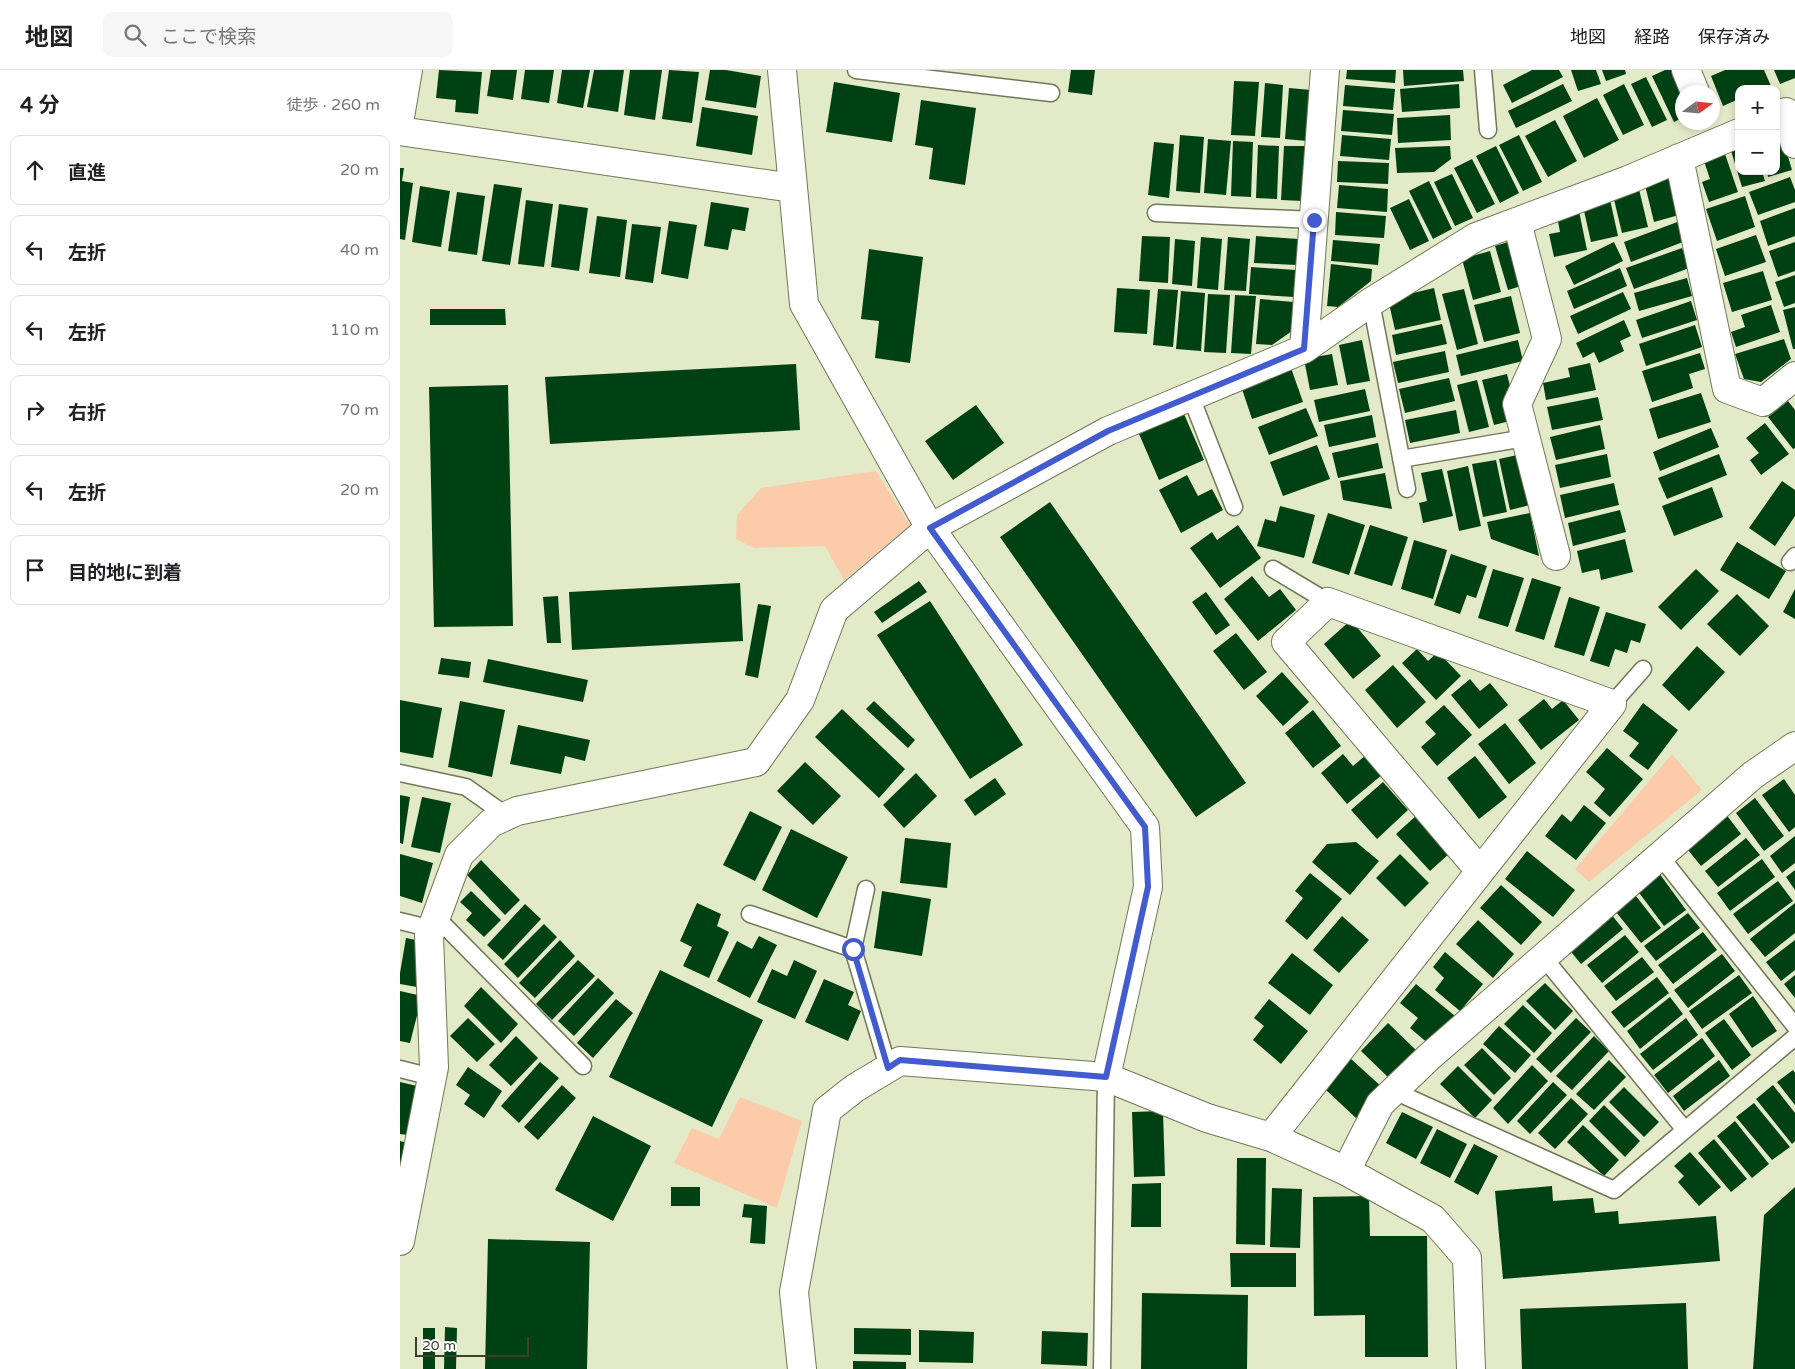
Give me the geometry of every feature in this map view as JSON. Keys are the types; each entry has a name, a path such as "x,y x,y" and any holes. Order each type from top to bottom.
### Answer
{"street":[{"path":"400,116 408,70"},
{"path":"782,70 804,304 930,528 1145,827 1148,887 1106,1077"},
{"path":"1304,349 1325,70"},
{"path":"1686,70 1692,85"},
{"path":"1786,111 1795,144"},
{"path":"400,131 793,188"},
{"path":"400,1239 434,1067 429,936 459,855 491,823 517,811 756,762 800,700 834,610 930,528 1108,431 1304,349 1371,302 1476,238 1628,180 1679,158 1721,132"},
{"path":"1679,158 1727,390 1763,402 1795,376"},
{"path":"1517,222 1547,339 1517,404 1556,556"},
{"path":"1271,1136 1480,872 1612,704 1328,602 1286,642 1480,872"},
{"path":"1346,1171 1380,1104 1429,1057 1753,775 1792,753"},
{"path":"802,1369 794,1292 828,1110 855,1088 900,1060 1106,1077 1207,1118 1271,1136 1346,1171 1433,1219 1467,1258 1471,1369"}],"lane":[{"path":"856,70 1052,92"},
{"path":"1483,70 1488,130"},
{"path":"1156,213 1314,220"},
{"path":"1371,302 1407,489"},
{"path":"1190,397 1234,506"},
{"path":"1401,459 1525,438"},
{"path":"1273,570 1328,602"},
{"path":"1612,704 1643,669"},
{"path":"400,773 466,787 507,816"},
{"path":"1660,856 1795,1026"},
{"path":"866,889 853,949 888,1068"},
{"path":"750,914 853,949"},
{"path":"400,921 434,923 582,1066"},
{"path":"1544,958 1684,1130"},
{"path":"1394,1090 1614,1190 1795,1037"},
{"path":"400,1069 432,1077"},
{"path":"1102,1369 1106,1077"}],"shaded area":[{"path":"876,471 910,525 844,580 825,546 754,548 736,539 737,515 761,488"},
{"path":"1672,754 1702,790 1589,882 1575,869"},
{"path":"740,1097 802,1121 777,1208 674,1163 692,1128 719,1139"}],"building":[{"path":"439,70 482,72 478,114 455,112 456,100 436,98"},
{"path":"491,70 517,70 513,100 487,96"},
{"path":"525,70 554,70 549,103 521,99"},
{"path":"562,70 590,70 583,108 557,103"},
{"path":"594,70 624,70 618,112 587,107"},
{"path":"630,70 662,70 655,120 624,115"},
{"path":"669,70 699,72 692,123 662,119"},
{"path":"710,70 726,70 761,76 756,108 705,100"},
{"path":"1071,70 1095,70 1092,95 1068,92"},
{"path":"1347,70 1396,70 1395,83 1346,79"},
{"path":"1403,70 1463,70 1464,81 1404,86"},
{"path":"1532,70 1559,70 1563,77 1512,103 1503,85"},
{"path":"1571,70 1596,70 1601,84 1578,91"},
{"path":"1602,70 1625,70 1626,74 1606,81"},
{"path":"1665,70 1674,70 1679,85 1675,85 1674,122 1652,76"},
{"path":"1725,70 1764,70 1771,85 1735,85 1735,101 1723,106 1720,98 1720,85 1715,85 1711,76"},
{"path":"1774,70 1795,70 1795,78 1780,84"},
{"path":"1646,77 1667,120 1652,127 1631,84"},
{"path":"1234,81 1259,82 1255,136 1231,135"},
{"path":"834,82 900,93 892,142 826,132"},
{"path":"1265,83 1283,85 1280,138 1261,137"},
{"path":"1459,84 1460,108 1402,112 1400,89"},
{"path":"1563,84 1572,101 1516,128 1508,111"},
{"path":"1624,84 1644,125 1623,135 1603,95"},
{"path":"1345,85 1395,89 1393,110 1343,106"},
{"path":"1289,88 1311,90 1307,141 1285,139"},
{"path":"1597,98 1619,140 1584,158 1563,116"},
{"path":"921,100 976,108 965,185 929,179 933,148 915,145"},
{"path":"702,107 758,116 752,155 696,146"},
{"path":"1343,110 1394,114 1392,135 1341,131"},
{"path":"1450,115 1451,140 1398,143 1397,118"},
{"path":"1555,120 1577,161 1548,177 1525,136"},
{"path":"1780,129 1792,170 1780,174"},
{"path":"1180,135 1204,137 1200,193 1176,191"},
{"path":"1342,135 1391,139 1389,160 1340,156"},
{"path":"1519,135 1542,182 1523,191 1499,145"},
{"path":"1208,139 1231,141 1226,195 1204,193"},
{"path":"1233,141 1253,142 1251,197 1231,196"},
{"path":"1154,142 1174,144 1169,198 1148,195"},
{"path":"1735,142 1735,164 1729,144"},
{"path":"1258,145 1279,146 1277,199 1256,198"},
{"path":"1284,146 1306,146 1303,201 1281,200"},
{"path":"1450,146 1451,159 1434,172 1397,173 1395,148"},
{"path":"1496,146 1519,193 1500,203 1476,156"},
{"path":"1723,148 1738,192 1709,202 1702,182 1710,179 1702,155"},
{"path":"1472,159 1495,204 1477,213 1454,168"},
{"path":"1338,161 1389,163 1388,184 1337,182"},
{"path":"400,168 404,168 402,181 413,183 405,240 400,239"},
{"path":"1452,174 1473,218 1455,226 1434,182"},
{"path":"1670,175 1679,215 1654,222 1644,181"},
{"path":"1738,175 1763,175 1765,181 1742,187"},
{"path":"1790,177 1795,190 1795,202 1758,215 1749,192"},
{"path":"1429,181 1452,229 1433,239 1409,191"},
{"path":"494,184 522,188 510,265 482,261"},
{"path":"1339,185 1388,189 1387,212 1337,208"},
{"path":"1638,185 1648,227 1622,233 1612,191"},
{"path":"420,186 450,191 441,247 412,242"},
{"path":"457,192 485,196 477,255 448,251"},
{"path":"1609,195 1618,236 1591,242 1582,202"},
{"path":"1745,196 1755,227 1717,241 1706,209"},
{"path":"1409,199 1429,241 1410,250 1390,208"},
{"path":"526,200 553,204 544,267 518,264"},
{"path":"711,202 749,208 745,231 732,229 728,250 704,246"},
{"path":"559,204 588,208 579,271 551,267"},
{"path":"1795,208 1795,236 1768,246 1760,221"},
{"path":"1579,211 1587,250 1554,257 1549,234 1560,232 1557,216"},
{"path":"1336,212 1386,216 1384,238 1335,235"},
{"path":"597,216 627,220 620,277 589,273"},
{"path":"669,221 697,225 688,279 661,274"},
{"path":"1680,221 1688,240 1631,262 1624,242"},
{"path":"632,224 661,227 653,283 625,279"},
{"path":"1756,235 1766,262 1725,276 1716,249"},
{"path":"1142,236 1170,237 1168,283 1139,281"},
{"path":"1256,236 1298,239 1297,265 1254,263"},
{"path":"1201,237 1222,239 1218,290 1197,288"},
{"path":"1228,237 1250,239 1246,291 1224,290"},
{"path":"1175,239 1195,241 1192,286 1172,284"},
{"path":"1333,240 1380,244 1378,265 1331,261"},
{"path":"1515,240 1528,284 1508,290 1495,246"},
{"path":"1614,242 1623,261 1574,285 1565,266"},
{"path":"1795,242 1795,271 1778,277 1769,251"},
{"path":"1682,248 1689,268 1634,289 1626,268"},
{"path":"869,249 923,257 910,363 875,358 879,321 861,319"},
{"path":"1490,251 1501,292 1473,300 1462,259"},
{"path":"1331,264 1372,269 1371,281 1338,307 1327,306"},
{"path":"1251,267 1296,270 1294,297 1249,294"},
{"path":"1620,268 1627,286 1574,309 1567,291"},
{"path":"1763,271 1772,300 1732,312 1723,283"},
{"path":"1795,275 1795,303 1784,307 1775,282"},
{"path":"1687,278 1692,296 1639,311 1634,293"},
{"path":"1117,288 1150,290 1147,334 1114,332"},
{"path":"1434,288 1441,320 1395,330 1388,299"},
{"path":"1158,289 1178,290 1173,347 1153,345"},
{"path":"1464,289 1478,344 1457,350 1442,294"},
{"path":"1181,291 1205,293 1201,351 1176,349"},
{"path":"1623,292 1631,309 1578,334 1570,316"},
{"path":"1208,294 1230,295 1226,353 1204,352"},
{"path":"1235,295 1256,296 1251,354 1231,353"},
{"path":"1511,296 1520,333 1484,342 1474,305"},
{"path":"1260,299 1294,302 1292,331 1272,345 1256,344"},
{"path":"1691,301 1697,320 1642,338 1636,320"},
{"path":"1771,305 1780,332 1736,347 1731,332 1745,327 1741,315"},
{"path":"1795,307 1795,349 1793,349 1783,310"},
{"path":"430,309 505,309 506,325 430,325"},
{"path":"1624,320 1631,336 1620,341 1624,351 1599,363 1594,352 1583,358 1576,343"},
{"path":"1442,324 1447,344 1396,355 1392,335"},
{"path":"1695,325 1702,347 1646,366 1639,344"},
{"path":"1784,339 1791,359 1761,382 1744,379 1735,354"},
{"path":"1362,340 1370,381 1347,385 1339,345"},
{"path":"1518,340 1523,361 1461,376 1456,355"},
{"path":"1445,351 1449,372 1398,383 1393,362"},
{"path":"1700,353 1705,369 1689,374 1693,388 1652,402 1642,371"},
{"path":"1332,354 1338,385 1310,390 1304,359"},
{"path":"1590,363 1596,390 1546,400 1543,383 1570,377 1568,368"},
{"path":"796,364 800,430 550,444 545,377"},
{"path":"1291,368 1303,402 1252,419 1241,386"},
{"path":"1507,374 1512,394 1504,396 1510,421 1494,425 1482,380"},
{"path":"1449,378 1455,401 1405,413 1399,389"},
{"path":"1477,380 1489,427 1469,432 1457,385"},
{"path":"508,385 513,626 434,627 429,387"},
{"path":"1365,389 1370,411 1319,422 1314,400"},
{"path":"1701,393 1711,422 1658,439 1649,409"},
{"path":"1598,397 1603,420 1552,430 1547,407"},
{"path":"1788,401 1795,410 1795,448 1793,449 1768,417"},
{"path":"976,405 1004,443 953,480 925,441"},
{"path":"1306,408 1318,436 1269,455 1258,427"},
{"path":"1456,410 1460,433 1410,443 1405,420"},
{"path":"1184,414 1204,460 1159,480 1139,434"},
{"path":"1372,415 1376,437 1329,447 1324,425"},
{"path":"1765,423 1789,454 1761,475 1750,460 1759,453 1746,438"},
{"path":"1600,425 1605,449 1556,460 1550,437"},
{"path":"1711,428 1719,447 1660,471 1653,452"},
{"path":"1378,443 1383,468 1338,478 1332,453"},
{"path":"1317,445 1330,479 1283,496 1270,462"},
{"path":"1522,454 1534,504 1510,510 1499,459"},
{"path":"1607,454 1611,477 1560,488 1555,465"},
{"path":"1719,454 1727,475 1667,499 1658,478"},
{"path":"1496,460 1507,512 1483,517 1472,464"},
{"path":"1468,466 1481,526 1459,531 1447,471"},
{"path":"1442,469 1453,516 1423,523 1419,503 1427,501 1421,473"},
{"path":"1385,473 1392,509 1343,500 1340,481"},
{"path":"1187,475 1198,496 1212,489 1223,510 1181,533 1159,490"},
{"path":"1782,481 1795,490 1795,516 1775,546 1749,528"},
{"path":"1614,483 1619,505 1565,518 1560,495"},
{"path":"1712,487 1723,517 1674,536 1662,506"},
{"path":"1050,502 1246,783 1196,817 1000,537"},
{"path":"1280,506 1315,515 1304,558 1257,546 1265,519 1276,522"},
{"path":"1620,510 1626,532 1573,546 1568,523"},
{"path":"1328,513 1365,525 1349,575 1312,563"},
{"path":"1530,513 1539,556 1491,539 1487,522"},
{"path":"1238,525 1261,558 1220,588 1190,548 1212,532 1217,540"},
{"path":"1370,525 1408,537 1392,586 1354,574"},
{"path":"1625,539 1633,572 1601,580 1599,569 1582,573 1577,551"},
{"path":"1414,540 1447,550 1433,599 1401,589"},
{"path":"1737,542 1786,571 1769,599 1720,570"},
{"path":"1451,554 1487,566 1476,598 1467,595 1460,614 1434,605"},
{"path":"1493,569 1524,578 1508,627 1478,618"},
{"path":"1696,569 1719,591 1681,630 1658,607"},
{"path":"1252,576 1269,597 1280,589 1296,610 1258,641 1224,599"},
{"path":"1532,578 1561,587 1544,640 1515,631"},
{"path":"919,581 927,592 882,623 874,612"},
{"path":"740,583 743,641 572,650 569,592"},
{"path":"1795,589 1795,619 1783,612"},
{"path":"1206,592 1230,625 1216,635 1192,602"},
{"path":"1737,594 1769,626 1740,656 1707,624"},
{"path":"558,596 561,643 547,643 543,597"},
{"path":"1569,597 1600,607 1584,656 1554,647"},
{"path":"930,601 1023,745 970,779 877,635"},
{"path":"758,604 771,606 758,678 745,675"},
{"path":"1606,612 1646,624 1640,643 1631,640 1627,653 1615,649 1609,667 1590,661"},
{"path":"1351,620 1381,656 1353,679 1324,644"},
{"path":"1236,633 1267,672 1244,690 1213,651"},
{"path":"1697,646 1725,672 1689,711 1662,685"},
{"path":"1417,649 1428,661 1438,652 1461,676 1436,700 1402,663"},
{"path":"441,658 471,662 469,678 438,674"},
{"path":"488,659 588,680 583,702 483,682"},
{"path":"1393,665 1426,702 1397,728 1365,690"},
{"path":"1282,672 1309,702 1283,726 1256,696"},
{"path":"1470,679 1480,691 1490,683 1508,705 1479,729 1451,695"},
{"path":"1544,699 1552,709 1563,700 1579,720 1541,750 1518,720"},
{"path":"400,700 442,708 433,758 400,752"},
{"path":"460,701 505,710 492,777 448,767"},
{"path":"874,701 915,740 908,748 866,709"},
{"path":"1643,703 1678,730 1648,770 1629,756 1639,743 1623,731"},
{"path":"1444,705 1472,735 1437,766 1421,747 1436,734 1425,722"},
{"path":"842,709 905,769 879,798 815,737"},
{"path":"1313,710 1341,746 1313,768 1285,733"},
{"path":"1505,723 1536,763 1509,784 1478,744"},
{"path":"518,725 590,740 585,761 565,756 561,774 510,764"},
{"path":"1607,748 1643,779 1610,817 1594,803 1605,789 1586,772"},
{"path":"1343,754 1353,766 1366,755 1383,774 1347,804 1321,773"},
{"path":"1475,756 1507,797 1479,819 1447,778"},
{"path":"805,762 841,796 813,825 777,791"},
{"path":"916,773 937,796 904,828 883,805"},
{"path":"995,778 1006,794 975,816 964,800"},
{"path":"1784,779 1795,795 1795,827 1789,832 1762,795"},
{"path":"1383,782 1408,810 1377,839 1351,810"},
{"path":"400,795 410,797 403,844 400,843"},
{"path":"422,797 451,803 440,853 411,847"},
{"path":"1755,798 1784,836 1764,851 1736,813"},
{"path":"1584,805 1606,823 1576,860 1545,836 1562,814 1571,822"},
{"path":"750,811 782,827 755,881 723,865"},
{"path":"1725,813 1741,834 1701,866 1684,845"},
{"path":"1417,815 1451,852 1430,871 1396,834"},
{"path":"791,829 848,857 817,918 762,890"},
{"path":"1795,836 1795,863 1782,873 1770,856"},
{"path":"905,838 951,843 947,888 900,883"},
{"path":"1746,838 1760,855 1718,887 1705,871"},
{"path":"1356,842 1379,861 1350,895 1312,862 1327,844"},
{"path":"1527,851 1575,890 1553,917 1505,879"},
{"path":"400,854 433,863 422,903 400,896"},
{"path":"1400,854 1429,883 1405,907 1376,878"},
{"path":"1762,859 1775,877 1730,911 1717,893"},
{"path":"481,860 520,900 505,915 467,875"},
{"path":"1795,870 1795,890 1786,877"},
{"path":"1310,873 1342,899 1307,940 1285,921 1303,898 1295,891"},
{"path":"1659,873 1686,910 1664,926 1637,890"},
{"path":"1778,881 1793,901 1748,934 1733,914"},
{"path":"1501,885 1542,922 1521,945 1480,908"},
{"path":"471,891 501,920 484,937 466,920 472,913 460,902"},
{"path":"882,891 931,899 922,956 874,948"},
{"path":"1632,891 1661,928 1641,943 1612,907"},
{"path":"697,903 721,914 717,926 729,932 709,978 683,966 692,947 680,941"},
{"path":"1795,903 1795,933 1765,957 1750,939"},
{"path":"525,904 541,919 503,960 487,945"},
{"path":"1688,913 1700,928 1656,961 1644,946"},
{"path":"1611,914 1623,929 1581,964 1568,948"},
{"path":"1342,916 1369,940 1339,973 1313,950"},
{"path":"1478,920 1514,954 1493,978 1456,944"},
{"path":"544,924 557,937 518,978 504,964"},
{"path":"1703,932 1717,950 1673,984 1658,965"},
{"path":"1625,935 1639,952 1602,983 1587,965"},
{"path":"759,936 777,945 750,998 717,981 737,941 752,949"},
{"path":"406,938 426,942 417,987 400,984"},
{"path":"560,940 575,956 535,998 519,983"},
{"path":"1795,940 1795,970 1781,981 1766,962"},
{"path":"1445,952 1483,984 1460,1011 1435,990 1444,978 1433,967"},
{"path":"1292,953 1333,985 1310,1015 1268,983"},
{"path":"1722,954 1735,971 1688,1008 1674,990"},
{"path":"1642,957 1654,972 1616,1001 1604,986"},
{"path":"578,960 595,976 552,1020 536,1004"},
{"path":"794,960 817,971 795,1019 757,1002 772,969 787,976"},
{"path":"660,970 763,1020 712,1127 609,1077"},
{"path":"1739,975 1752,993 1702,1029 1689,1011"},
{"path":"1795,975 1795,998 1784,984"},
{"path":"1657,977 1669,993 1624,1028 1611,1012"},
{"path":"598,978 614,993 574,1036 558,1021"},
{"path":"824,979 854,992 848,1005 861,1011 848,1041 805,1022"},
{"path":"1545,983 1573,1011 1555,1030 1526,1001"},
{"path":"1416,984 1455,1016 1430,1045 1410,1028 1418,1018 1400,1003"},
{"path":"481,987 518,1024 501,1043 464,1006"},
{"path":"400,991 422,996 410,1043 400,1041"},
{"path":"1753,996 1777,1031 1752,1048 1729,1014"},
{"path":"1670,997 1683,1014 1640,1049 1627,1031"},
{"path":"616,999 633,1013 593,1058 577,1043"},
{"path":"1269,999 1308,1031 1281,1064 1253,1040 1264,1026 1254,1018"},
{"path":"1523,1005 1552,1033 1534,1053 1504,1024"},
{"path":"468,1018 495,1044 477,1062 450,1036"},
{"path":"1576,1018 1591,1032 1551,1073 1536,1059"},
{"path":"1686,1018 1698,1035 1653,1070 1640,1054"},
{"path":"1724,1019 1751,1055 1732,1070 1705,1033"},
{"path":"1388,1023 1418,1052 1391,1080 1361,1051"},
{"path":"1499,1026 1531,1055 1515,1073 1483,1044"},
{"path":"516,1036 538,1058 511,1086 489,1065"},
{"path":"1594,1036 1609,1051 1572,1090 1556,1076"},
{"path":"1702,1038 1715,1056 1668,1093 1654,1075"},
{"path":"1482,1048 1511,1078 1494,1095 1464,1065"},
{"path":"1351,1059 1383,1088 1356,1118 1325,1089"},
{"path":"1609,1060 1626,1077 1594,1110 1576,1094"},
{"path":"1719,1060 1730,1076 1684,1111 1673,1096"},
{"path":"540,1062 559,1078 519,1123 501,1106"},
{"path":"1532,1065 1548,1081 1508,1124 1493,1108"},
{"path":"1458,1066 1492,1100 1475,1118 1440,1084"},
{"path":"468,1067 502,1091 484,1118 464,1104 470,1095 456,1085"},
{"path":"1793,1070 1795,1073 1795,1105 1777,1082"},
{"path":"400,1082 417,1086 408,1135 400,1134"},
{"path":"1553,1082 1567,1095 1530,1134 1517,1121"},
{"path":"562,1085 576,1098 538,1140 524,1127"},
{"path":"1773,1085 1795,1113 1795,1141 1792,1144 1756,1099"},
{"path":"1624,1087 1659,1122 1644,1137 1609,1102"},
{"path":"1571,1098 1588,1114 1555,1149 1538,1133"},
{"path":"1754,1103 1790,1147 1772,1160 1736,1117"},
{"path":"1604,1105 1640,1141 1625,1157 1589,1121"},
{"path":"1163,1111 1165,1176 1134,1177 1132,1112"},
{"path":"1402,1112 1433,1127 1416,1159 1386,1143"},
{"path":"593,1116 651,1146 613,1221 555,1190"},
{"path":"1735,1121 1769,1164 1752,1178 1717,1136"},
{"path":"1583,1125 1619,1160 1604,1176 1567,1142"},
{"path":"1437,1129 1467,1144 1450,1178 1420,1163"},
{"path":"1714,1139 1747,1179 1731,1192 1698,1153"},
{"path":"400,1141 412,1144 400,1189"},
{"path":"1474,1144 1498,1156 1478,1195 1454,1182"},
{"path":"1690,1152 1721,1187 1699,1206 1678,1182 1684,1176 1674,1166"},
{"path":"1237,1158 1266,1158 1265,1245 1236,1244"},
{"path":"1161,1183 1161,1227 1131,1227 1132,1184"},
{"path":"1552,1186 1553,1201 1593,1198 1595,1213 1618,1211 1619,1224 1716,1216 1720,1261 1503,1279 1495,1191"},
{"path":"671,1187 700,1187 700,1206 671,1206"},
{"path":"1795,1187 1795,1369 1753,1369 1764,1215"},
{"path":"1272,1188 1302,1189 1300,1248 1270,1247"},
{"path":"1369,1196 1370,1236 1427,1236 1428,1357 1365,1357 1365,1315 1314,1316 1313,1197"},
{"path":"744,1204 767,1206 765,1244 750,1243 752,1218 742,1217"},
{"path":"488,1239 590,1242 587,1369 485,1369"},
{"path":"1230,1253 1296,1253 1296,1287 1231,1287"},
{"path":"1142,1293 1248,1295 1247,1369 1141,1369"},
{"path":"1686,1303 1688,1369 1522,1369 1520,1309"},
{"path":"445,1327 457,1328 456,1369 444,1369"},
{"path":"423,1328 435,1328 435,1369 423,1369"},
{"path":"854,1328 911,1329 911,1355 854,1354"},
{"path":"919,1330 974,1332 973,1363 919,1362"},
{"path":"1042,1331 1088,1333 1087,1366 1041,1364"},
{"path":"853,1361 906,1362 906,1369 853,1369"}],"route":[{"path":"853,949 888,1068 900,1060 1106,1077 1148,887 1145,827 930,528 1108,431 1304,349 1314,220"}]}
